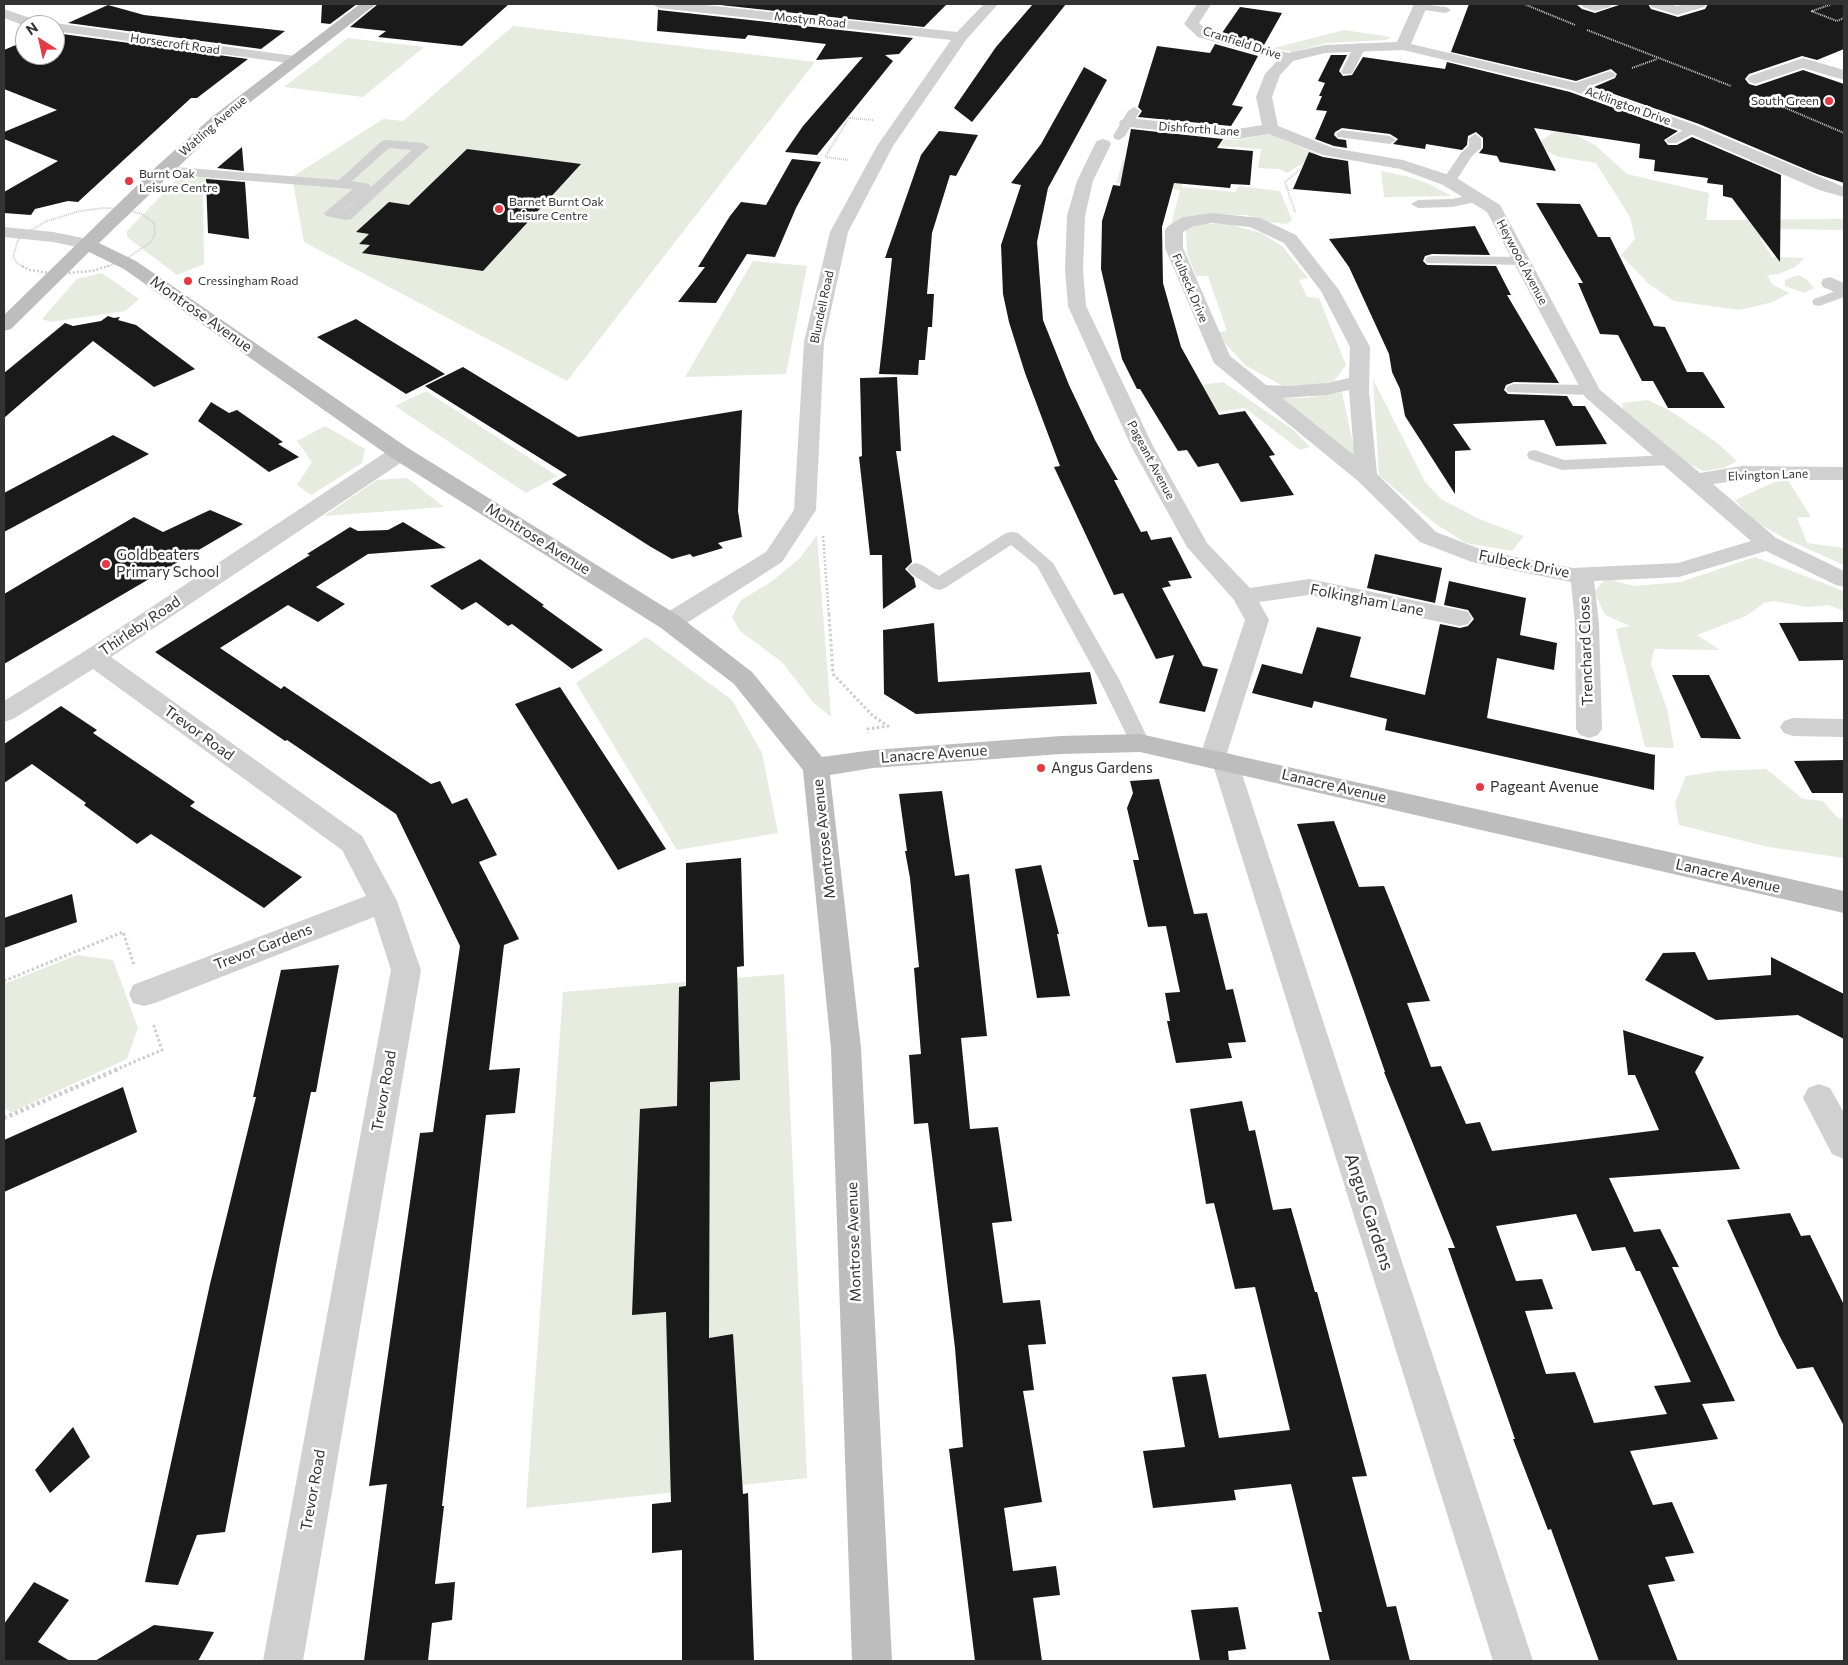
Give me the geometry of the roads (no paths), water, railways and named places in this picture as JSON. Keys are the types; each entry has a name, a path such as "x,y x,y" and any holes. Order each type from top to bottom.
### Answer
{"street":[{"name":"Watling Avenue","path":"4,325 163,170 219,119 369,4"},
{"name":"Mostyn Road","path":"659,4 961,37"},
{"name":"Blundell Road","path":"670,622 774,557 805,510 814,342 839,232 876,162 901,122 961,37 991,4"},
{"name":"Cranfield Drive","path":"1204,4 1191,24 1203,34 1288,58"},
{"path":"1588,4 1595,7 1604,4"},
{"path":"1657,4 1678,11 1699,4"},
{"path":"1271,129 1264,97 1273,74 1288,58 1325,49 1360,46 1403,46 1421,5"},
{"name":"Horsecroft Road","path":"65,28 295,60"},
{"path":"11,32 15,31"},
{"name":"Acklington Drive","path":"1403,46 1576,87 1692,129 1825,186 1844,192"},
{"path":"1755,79 1804,63 1844,75"},
{"name":"Dishforth Lane","path":"1121,128 1238,134 1271,129"},
{"name":"Pageant Avenue","path":"1121,128 1085,181 1076,216 1074,270 1077,306 1142,446 1198,547 1244,596 1257,620 1219,761"},
{"name":"Heywood Avenue","path":"1271,129 1329,152 1402,165 1449,181 1494,209 1590,390 1669,460 1768,543 1844,580"},
{"name":"Fulbeck Drive","path":"1366,476 1360,381 1360,347 1330,290 1290,239 1254,222 1212,218 1189,221 1174,230 1174,248 1221,359 1366,476 1428,537 1480,557 1573,574 1679,570 1768,543"},
{"path":"4,232 53,237 87,244"},
{"name":"Montrose Avenue","path":"87,244 130,265 400,453 670,622 743,678 816,768 846,1048 872,1661"},
{"path":"1260,391 1288,392 1327,389 1360,381"},
{"name":"Thirleby Road","path":"4,712 94,657 400,453"},
{"name":"Elvington Lane","path":"1693,480 1742,473 1844,473"},
{"name":"Trenchard Close","path":"1582,574 1587,624 1589,729"},
{"name":"Folkingham Lane","path":"1244,596 1309,587 1460,618"},
{"name":"Trevor Road","path":"94,657 352,843 383,901 406,970 283,1661"},
{"path":"1792,727 1844,728"},
{"name":"Lanacre Avenue","path":"816,768 873,759 1061,745 1140,743 1844,902"},
{"name":"Angus Gardens","path":"1219,761 1514,1661"},
{"name":"Trevor Gardens","path":"144,994 383,901"},
{"path":"1819,1098 1844,1144"}],"lane":[{"path":"1421,5 1446,10"},
{"path":"1346,72 1360,46"},
{"path":"1576,87 1610,76"},
{"path":"1672,140 1692,129"},
{"path":"1342,134 1390,140"},
{"path":"1359,158 1368,138"},
{"path":"1449,181 1467,154 1475,148 1474,138"},
{"path":"163,170 364,187 331,213 346,216 423,147 386,144 342,184"},
{"path":"1418,204 1452,203 1476,198"},
{"path":"1432,260 1522,262"},
{"path":"1819,302 1841,285"},
{"path":"1514,389 1590,390"},
{"path":"1535,455 1562,465 1669,460"},
{"path":"916,569 939,584 1012,537 1044,563 1110,681 1140,743"}],"place":[{"name":"South Green","path":"1829,101"},
{"name":"Burnt Oak Leisure Centre","path":"129,181"},
{"name":"Barnet Burnt Oak Leisure Centre","path":"499,209"},
{"name":"Cressingham Road","path":"188,281"},
{"name":"Goldbeaters Primary School","path":"106,564"},
{"name":"Angus Gardens","path":"1041,768"},
{"name":"Pageant Avenue","path":"1480,787"}]}
